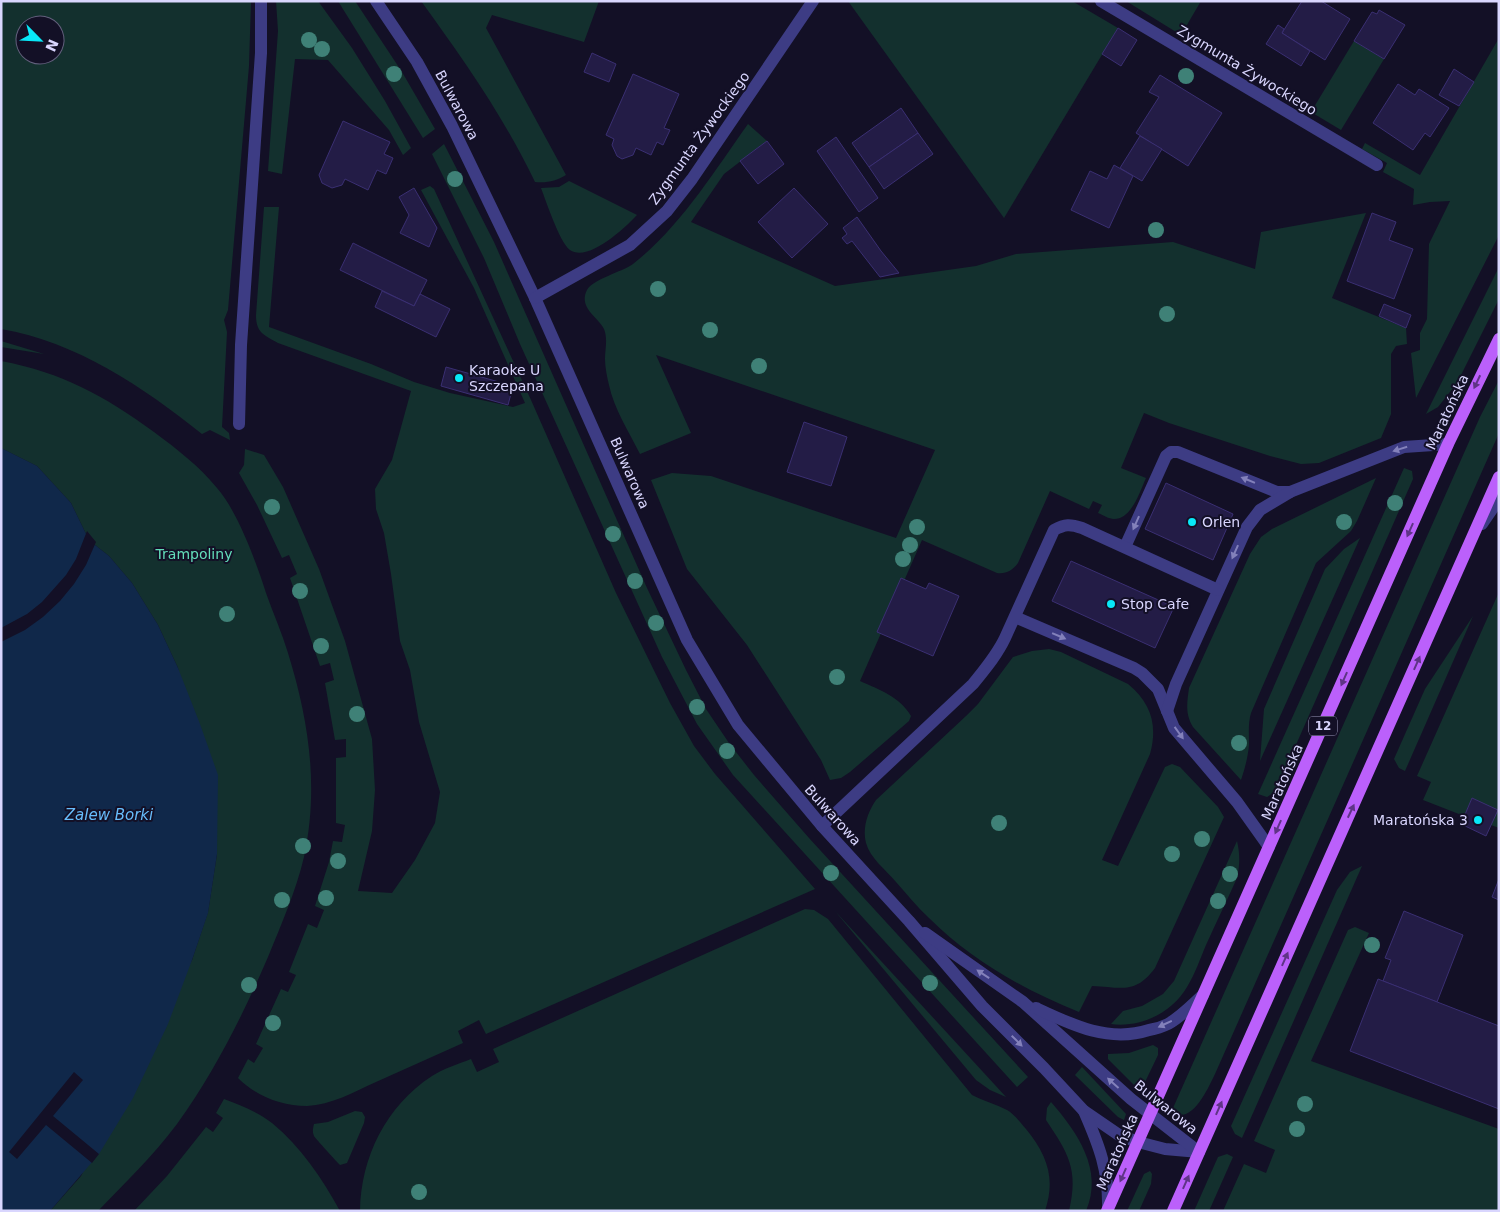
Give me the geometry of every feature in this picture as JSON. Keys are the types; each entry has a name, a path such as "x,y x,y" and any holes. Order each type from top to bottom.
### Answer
{"main road":[{"name":"Maratońska","path":"1108,1210 1448,444 1499,339"},
{"path":"1173,1211 1499,477"}],"street":[{"path":"239,424 241,345 261,53 261,1"},
{"name":"Bulwarowa","path":"376,1 417,62 452,126 535,298 687,640 738,725 822,826 909,921 982,1006 1084,1111 1120,1135 1138,1142 1165,1149 1199,1152"},
{"name":"Zygmunta Żywockiego","path":"535,298 630,245 667,211 692,179 813,1"},
{"name":"Zygmunta Żywockiego","path":"1101,1 1378,165"},
{"path":"1167,711 1176,684 1247,527 1260,510 1290,492 1307,487 1404,447 1448,444"},
{"path":"1125,547 1166,456 1171,452 1178,452 1277,492 1290,492"},
{"path":"1473,536 1499,499"},
{"path":"822,826 973,684 998,652 1054,530 1069,524 1082,528 1218,590"},
{"path":"1015,617 1142,673 1158,689 1174,728 1237,802 1269,848"},
{"name":"Bulwarowa","path":"909,921 1023,1002 1150,1115 1199,1152"},
{"path":"1023,1002 1077,1026 1107,1035 1124,1035 1138,1034 1167,1025 1185,1012 1203,995"},
{"path":"1084,1111 1097,1140 1106,1168 1109,1187 1108,1210"}],"green space":[{"path":"1,1 251,1 249,66 228,310 224,320 227,332 222,427 229,433 230,440 210,430 202,434 133,384 108,369 56,344 29,335 1,329"},
{"path":"276,1 318,1 352,48 411,148 403,155 389,130 328,60 295,59 282,174 268,171 278,31"},
{"path":"338,1 355,1 402,72 435,129 423,138"},
{"path":"421,1 599,1 584,42 492,15 486,28 566,175 552,181 535,182 496,111"},
{"path":"848,1 1072,1 1118,28 1004,218"},
{"path":"1126,1 1201,1 1181,35"},
{"path":"1499,38 1499,235 1416,398 1411,353 1420,350 1420,333 1427,319 1429,244 1450,201 1413,205 1414,189 1383,172 1387,163 1362,149 1365,143 1420,175"},
{"path":"1354,41 1384,59 1341,130 1311,112"},
{"path":"748,124 767,141 724,174 691,222 835,286 976,266 1016,254 1173,242 1255,269 1261,232 1366,213 1332,298 1406,328 1407,344 1396,346 1391,354 1391,414 1381,438 1319,463 1301,464 1270,456 1144,413 1121,468 1146,478 1138,497 1126,514 1120,518 1112,519 1098,513 1102,505 1093,501 1089,509 1050,491 1018,563 1011,570 1003,573 997,573 922,540 860,681 895,699 911,716 909,721 850,772 841,778 830,780 821,760 747,645 687,569 651,480 672,473 711,476 896,538 935,450 656,355 691,433 640,454 618,412 611,394 605,365 606,340 604,329 590,312 585,302 585,296 590,286 633,264 666,233 709,180"},
{"path":"444,144 494,242 647,588 706,709 754,775 809,838 1028,1077 1017,1087 733,775 697,724 662,657 520,344 484,258 432,154"},
{"path":"569,181 637,215 616,235 596,248 578,253 570,250 558,231 541,188 559,187"},
{"path":"430,186 434,189 531,400 616,593 670,703 694,746 715,774 815,889 486,1034 479,1020 458,1031 463,1043 342,1097 316,1105 297,1106 278,1102 261,1095 238,1078 248,1059 254,1063 263,1048 256,1044 281,989 288,992 296,975 289,972 308,924 317,928 324,910 315,906 329,862 333,841 342,842 345,825 336,823 336,758 346,757 346,739 335,740 325,683 334,680 330,663 320,666 290,578 297,574 289,555 282,558 257,505 239,473 244,465 245,449 264,455 283,487 319,569 345,641 372,739 375,790 372,831 358,891 392,893 415,860 435,823 440,792 419,722 410,670 400,641 384,533 376,509 375,489 392,460 411,391 278,343 259,330 256,315 264,207 279,207 269,327 371,364 414,382 450,393 513,407 525,403 474,288 421,190"},
{"path":"1499,267 1499,299 1457,383 1438,407 1426,414"},
{"path":"1,341 44,354 1,347"},
{"name":"Trampoliny","path":"1,361 44,372 100,396 171,445 195,465 225,498 246,538 288,653 301,704 310,754 311,805 304,857 288,908 268,957 227,1043 191,1105 149,1158 98,1211 50,1211 81,1176 192,960 208,912 217,854 178,668 158,625 132,583 109,556 95,545 86,534 71,503 37,466 1,448"},
{"path":"1499,380 1499,433 1215,1074 1199,1103 1193,1109 1187,1114 1173,1113 1173,1108 1480,417"},
{"path":"1404,468 1412,471 1413,479 1277,788 1267,797 1258,794"},
{"path":"1376,478 1351,531 1316,563 1251,713 1248,754 1241,780 1190,722 1187,704 1189,688 1250,554 1261,537 1272,529"},
{"path":"1360,538 1260,761 1264,709 1325,569 1344,549"},
{"path":"1499,592 1499,828 1491,825 1472,799 1464,816 1423,800 1431,782 1417,776"},
{"path":"1473,616 1405,771 1399,768 1394,759 1425,689"},
{"path":"1049,649 1061,652 1128,684 1142,699 1151,715 1153,734 1150,754 1102,860 1118,866 1165,767 1172,764 1180,767 1218,807 1224,817 1155,968 1141,982 1127,988 1092,986 1079,1012 1018,984 962,947 925,914 879,864 871,854 865,837 866,820 876,800 978,704 1013,657 1032,651"},
{"path":"1237,841 1239,868 1237,878 1195,972 1181,996 1164,1011 1144,1021 1122,1025 1111,1024 1123,1011 1142,1006 1163,994 1174,981"},
{"path":"1362,866 1242,1138 1235,1134 1231,1126 1337,890 1350,872"},
{"path":"805,909 814,910 828,919 972,1095 1007,1110 1026,1129 1039,1148 1048,1167 1050,1188 1045,1211 360,1211 365,1171 379,1134 401,1102 432,1076 471,1059 477,1072 499,1062 493,1049"},
{"path":"835,911 1006,1097 990,1090 976,1080"},
{"path":"1355,927 1369,933 1311,1061 1499,1129 1499,1211 1223,1211 1244,1164 1266,1173 1275,1150 1254,1141 1348,930"},
{"path":"1153,1045 1158,1048 1158,1055 1142,1085 1134,1085 1108,1059 1108,1054 1129,1053"},
{"path":"1082,1067 1126,1114 1124,1120 1118,1117 1075,1075"},
{"path":"224,1099 261,1115 283,1132 310,1164 340,1211 134,1211 167,1176 206,1127 213,1132 223,1118 216,1113"},
{"path":"1051,1102 1078,1139 1090,1166 1091,1196 1086,1211 1069,1211 1073,1184 1072,1172 1066,1152 1046,1120 1047,1108"},
{"path":"355,1111 362,1112 365,1117 364,1123 347,1163 340,1165 314,1136 314,1124 328,1122"},
{"path":"1227,1154 1233,1157 1209,1211 1194,1211 1218,1157"},
{"path":"1150,1171 1152,1174 1151,1184 1139,1211 1127,1211 1144,1174"}],"water":[{"name":"Zalew Borki","path":"1,448 37,466 71,503 86,534 95,545 109,556 132,583 158,625 178,668 218,775 217,854 208,913 168,1024 133,1098 99,1154 50,1211 1,1211"}],"pier":[{"path":"87,531 96,542 86,565 74,584 43,617 25,630 1,642 1,628 27,614 42,602 66,575 76,559"},
{"path":"74,1072 83,1080 53,1116 99,1154 92,1163 46,1125 17,1159 9,1152"}],"building":[{"path":"1302,1 1321,1 1350,19 1325,60 1282,33"},
{"path":"1379,10 1405,25 1384,59 1354,41 1372,12 1377,14"},
{"path":"1278,25 1284,29 1282,33 1310,51 1301,66 1266,44"},
{"path":"1118,28 1137,40 1121,66 1102,54"},
{"path":"592,53 616,64 609,82 584,72"},
{"path":"1454,69 1474,82 1459,106 1439,95"},
{"path":"633,74 679,94 664,128 670,130 663,145 657,142 651,155 636,148 633,155 622,159 617,156 612,145 614,139 606,135"},
{"path":"1160,75 1222,113 1188,166 1136,133 1159,97 1149,92"},
{"path":"1398,84 1415,95 1419,89 1449,108 1430,137 1425,133 1413,150 1373,123"},
{"path":"901,108 918,133 869,167 852,143"},
{"path":"343,121 390,142 384,154 393,158 386,174 377,170 368,190 345,179 342,185 332,188 322,183 319,175"},
{"path":"918,133 933,154 884,189 869,167"},
{"path":"1140,136 1162,149 1142,181 1120,168"},
{"path":"836,137 878,198 859,212 817,151"},
{"path":"767,141 784,164 758,184 740,161"},
{"path":"1114,165 1133,176 1109,228 1071,210 1090,171 1107,179"},
{"path":"414,188 437,228 429,247 400,233 409,215 399,197"},
{"path":"794,188 828,224 792,258 758,222"},
{"path":"1372,213 1396,222 1389,240 1413,249 1394,299 1347,281"},
{"path":"857,217 899,273 880,277 852,241 847,244 842,238 847,234 843,228"},
{"path":"353,243 427,280 414,306 340,270"},
{"path":"382,291 414,306 420,294 450,309 436,337 375,307"},
{"path":"1384,304 1411,315 1406,328 1379,316"},
{"path":"446,367 513,386 508,405 441,386"},
{"path":"804,422 847,437 831,486 787,472"},
{"path":"1166,483 1233,514 1213,560 1145,529"},
{"path":"1071,561 1174,607 1155,648 1052,601"},
{"path":"901,578 926,589 929,583 959,596 933,656 877,632"},
{"name":"Maratońska 3","path":"1472,798 1498,810 1486,836 1461,824"},
{"path":"1499,879 1499,900 1492,897"},
{"path":"1404,911 1463,935 1437,1002 1383,981 1391,960 1385,958"},
{"path":"1378,979 1499,1026 1499,1109 1350,1051"}],"place":[{"name":"Karaoke U Szczepana","path":"459,378"},
{"name":"Orlen","path":"1192,522"},
{"name":"Stop Cafe","path":"1111,604"},
{"name":"Maratońska 3","path":"1478,820"}]}
